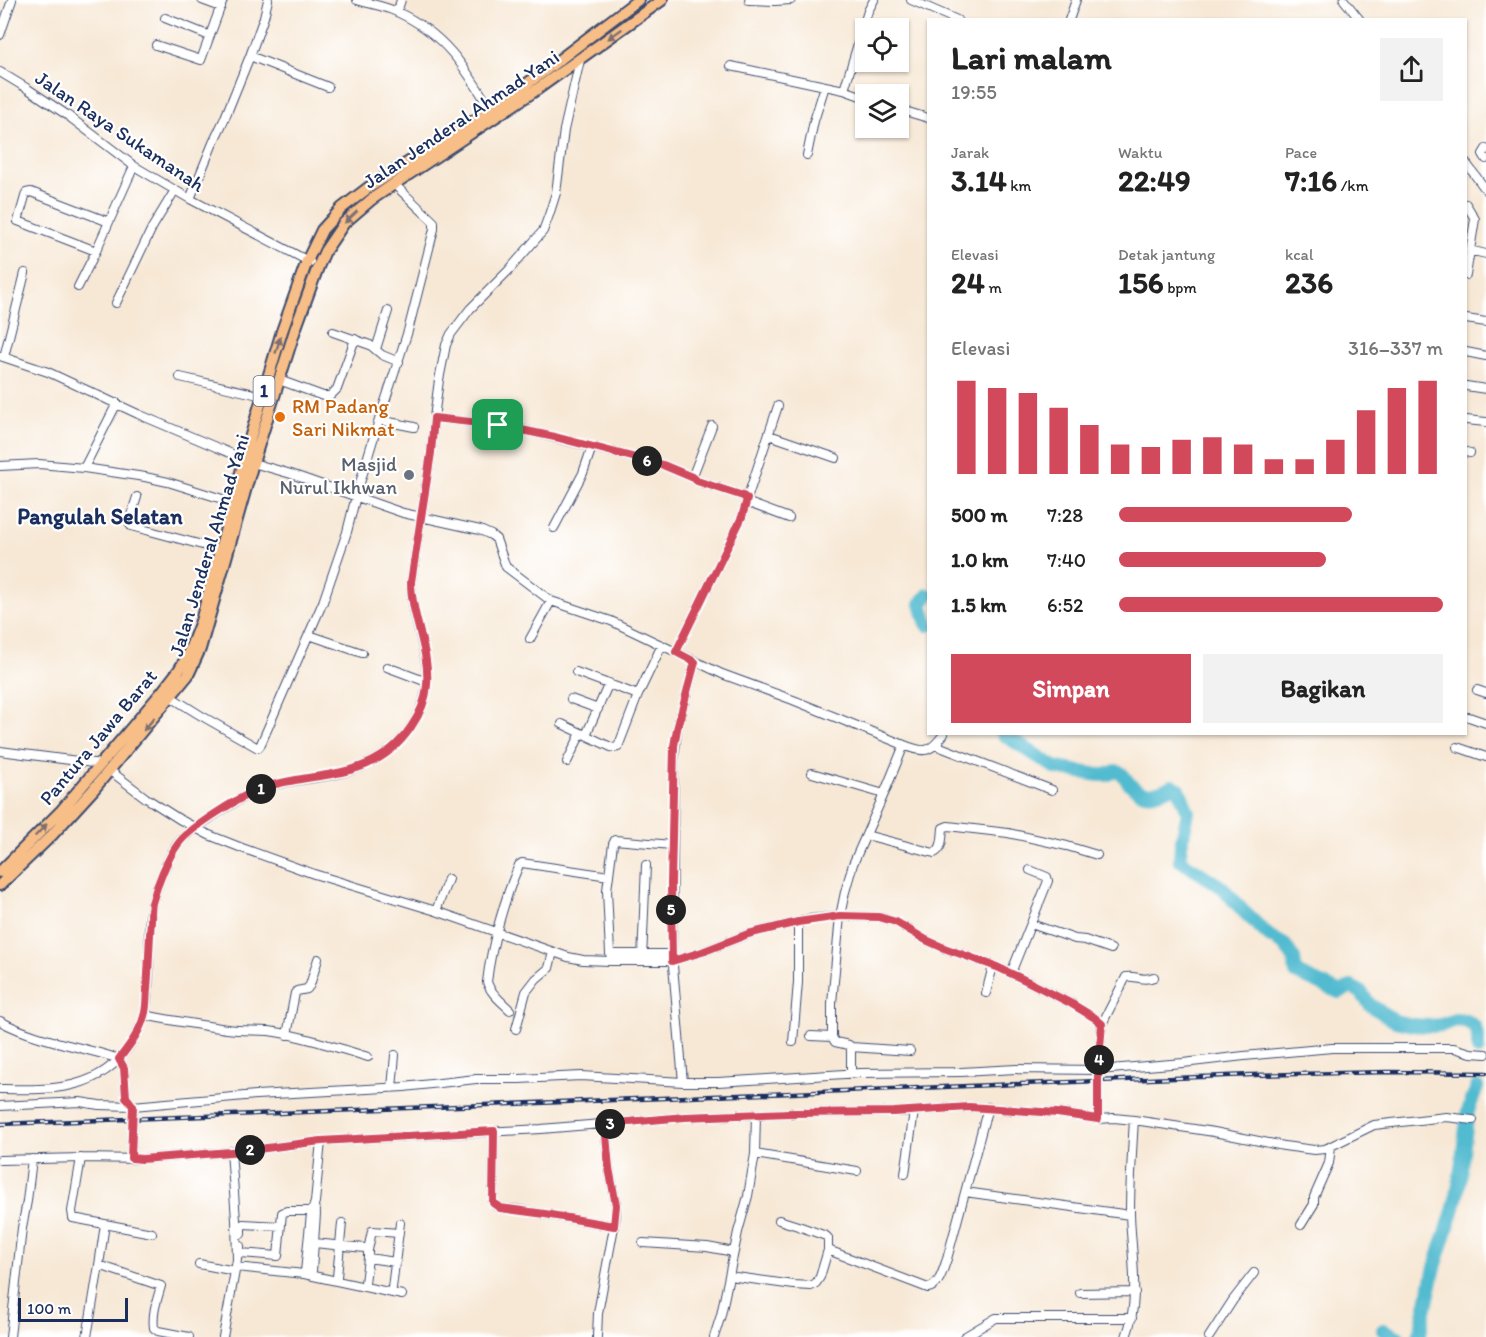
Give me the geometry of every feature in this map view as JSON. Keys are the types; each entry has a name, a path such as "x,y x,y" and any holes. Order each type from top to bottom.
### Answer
{"highway":[{"name":"Pantura Jawa Barat","path":"0,872 105,767 187,657 201,621 232,502 248,461 263,396 282,331 307,261 322,230 350,201 491,110 638,0"},
{"name":"Jalan Jenderal Ahmad Yani","path":"0,885 52,835 105,767 171,697 188,675 200,649 210,618 248,461 318,267 344,223 394,184 580,60 662,0"}],"street":[{"path":"0,35 12,0"},
{"path":"156,45 201,60 222,4 202,0"},
{"path":"190,199 250,56 268,0"},
{"path":"357,0 397,12 433,33 456,56 491,110"},
{"path":"397,12 401,0"},
{"path":"749,0 775,2 791,0"},
{"path":"844,90 868,11 874,0"},
{"path":"911,0 952,18"},
{"path":"1070,18 1076,0"},
{"path":"1344,0 1358,18"},
{"path":"165,18 210,36"},
{"path":"250,56 328,87"},
{"path":"0,1089 36,1090 76,1084 106,1071 119,1059 133,1040 145,1015 152,903 172,854 179,843 195,828 243,796 263,788 345,772 373,762 386,754 406,735 416,720 424,701 428,667 413,610 411,582 444,353 451,334 470,309 509,270 543,231 556,192 564,130 580,60"},
{"path":"731,66 855,94"},
{"name":"Jalan Raya Sukamanah","path":"0,72 57,108 134,165 190,199 318,267"},
{"path":"807,155 814,121 825,86"},
{"path":"909,112 927,118"},
{"path":"1486,149 1483,154 1486,159"},
{"path":"1467,164 1486,190"},
{"path":"78,287 134,165"},
{"path":"171,697 258,748 309,635 347,532 379,420 399,362 435,225 394,184"},
{"path":"116,303 152,228 175,190"},
{"path":"96,251 19,222 26,194 31,192 109,222"},
{"path":"1467,206 1475,219 1467,267"},
{"path":"1467,217 1475,219"},
{"path":"1469,250 1486,254"},
{"path":"25,273 2,356 48,372 248,461 380,506 480,530 491,535 498,543 506,567 551,601 611,621 722,674 923,751 935,745 943,735"},
{"path":"376,349 388,311"},
{"path":"1467,319 1486,322"},
{"path":"333,332 356,339 376,349 382,355 399,362"},
{"path":"279,380 323,396 330,396 337,389 356,339"},
{"path":"1467,352 1486,356"},
{"path":"180,377 263,396"},
{"path":"1467,386 1486,389"},
{"path":"84,468 117,403"},
{"path":"676,652 742,517 778,406"},
{"path":"434,418 498,425 663,465 697,481 743,496 746,501 789,518"},
{"path":"379,420 414,427"},
{"path":"1467,420 1486,422"},
{"path":"694,478 693,475 712,426"},
{"path":"769,435 836,458"},
{"path":"554,528 583,473 592,447"},
{"path":"0,466 39,464 145,477 232,502"},
{"path":"136,497 129,522 131,526 220,550"},
{"path":"530,639 551,601"},
{"path":"309,635 362,653"},
{"path":"562,724 613,748 618,747 662,645"},
{"path":"683,1082 672,958 674,746 695,662"},
{"path":"387,667 427,682"},
{"path":"576,672 639,695"},
{"path":"567,762 598,709 609,683"},
{"path":"1477,690 1486,693"},
{"path":"571,699 598,709"},
{"path":"1469,717 1486,723"},
{"path":"904,745 849,876 840,916 832,1003 832,1037 835,1042 851,1047 910,1051"},
{"path":"935,745 1052,790"},
{"path":"1457,747 1486,758"},
{"path":"0,751 105,767 146,798 195,828 242,848 314,874 436,911 553,952 583,960 672,958 693,955 748,934 798,922 840,916 869,916 896,922 944,948 1011,973 1072,1004 1102,1024"},
{"path":"812,774 884,794"},
{"path":"866,836 934,853 939,850 943,828 948,826 1008,832 1097,855"},
{"path":"610,958 607,890 615,840 672,845"},
{"path":"510,1010 488,987 487,982 497,931 519,864 609,876"},
{"path":"642,958 646,865"},
{"path":"1011,973 1048,879 1030,870"},
{"path":"436,911 448,879"},
{"path":"793,1042 798,982 798,922"},
{"path":"1031,924 1111,949"},
{"path":"516,1029 526,992 549,968 553,952"},
{"path":"287,1035 295,993 307,989 310,985 318,959"},
{"path":"986,993 993,966"},
{"path":"1098,1119 1098,1070 1102,1024 1126,976 1141,980 1154,977"},
{"path":"145,1015 176,1022 229,1029 267,1031 332,1045 368,1057"},
{"path":"0,1021 52,1041 119,1059 124,1068 126,1097 133,1106 131,1158"},
{"path":"811,1036 832,1037"},
{"path":"851,1047 851,1074"},
{"path":"0,1106 80,1102 133,1106 256,1095 392,1088 476,1079 581,1076 726,1082 851,1074 1016,1069 1098,1070 1332,1048 1454,1048 1471,1053 1486,1053"},
{"path":"392,1088 395,1055"},
{"path":"0,1160 142,1159 243,1151 321,1141 685,1117 914,1111 969,1107 1057,1113 1098,1119 1134,1120 1302,1149 1325,1149 1374,1125 1446,1117 1469,1119"},
{"path":"828,1250 931,1288 937,1282 947,1259 988,1107"},
{"path":"905,1174 914,1111"},
{"path":"714,1337 748,1196 755,1154 756,1115"},
{"path":"1127,1337 1135,1292 1130,1215 1134,1120"},
{"path":"597,1337 598,1312 616,1205 609,1168 605,1124"},
{"path":"494,1131 494,1204 500,1208 614,1226"},
{"path":"321,1141 312,1243 340,1245 396,1262"},
{"path":"1301,1225 1314,1204 1314,1197 1329,1163 1331,1146"},
{"path":"223,1337 236,1269 236,1220 231,1151"},
{"path":"755,1154 857,1172"},
{"path":"81,1158 73,1218 152,1233"},
{"path":"10,1337 32,1159"},
{"path":"966,1192 1130,1215"},
{"path":"277,1267 282,1215 286,1211 314,1209"},
{"path":"729,1275 794,1285 811,1286 816,1283 828,1250 828,1238 779,1220"},
{"path":"392,1288 400,1222"},
{"path":"337,1277 342,1223"},
{"path":"87,1337 105,1224"},
{"path":"278,1256 240,1253 241,1226 243,1224 281,1226"},
{"path":"365,1283 372,1231 399,1233"},
{"path":"643,1243 706,1247 734,1252"},
{"path":"199,1264 304,1274 402,1295"},
{"path":"99,1265 161,1286 154,1309 154,1333 158,1331 189,1337"},
{"path":"1209,1337 1254,1273"},
{"path":"1080,1293 1135,1292"},
{"path":"964,1337 996,1318 1132,1318"}],"waterway":[{"path":"927,596 921,604 927,623"},
{"path":"1005,735 1056,768 1099,775 1116,771 1134,788 1150,794 1172,786 1179,789 1188,812 1180,860 1223,888 1269,936 1285,945 1294,959 1296,973 1339,992 1351,987 1361,992 1370,1005 1395,1021 1430,1026 1442,1025 1455,1020 1466,1021 1474,1026 1478,1036 1478,1049"},
{"path":"1419,1337 1435,1267 1454,1208 1468,1111 1477,1087"},
{"path":"1383,1330 1398,1337"}],"railway":[{"path":"0,1124 1251,1075 1388,1072 1486,1073"}],"place":[{"name":"RM Padang Sari Nikmat","path":"280,417"},
{"name":"Masjid Nurul Ikhwan","path":"409,475"}],"district":[{"name":"Pangulah Selatan","path":"100,516"}],"route":[{"path":"434,418 498,425 663,465 697,481 747,499 742,517 676,652 695,662 674,746 672,961 748,934 810,919 869,916 896,922 926,940 1027,981 1072,1004 1102,1024 1098,1070 1098,1119 1057,1113 969,1107 894,1112 685,1117 605,1124 611,1184 616,1205 614,1226 497,1207 493,1203 494,1131 359,1138 243,1151 131,1158 133,1106 126,1097 124,1068 119,1059 133,1040 145,1015 152,903 172,854 179,843 195,828 243,796 263,788 345,772 373,762 386,754 406,735 416,720 427,686 428,667 413,610 411,582 431,453 434,418"}]}
